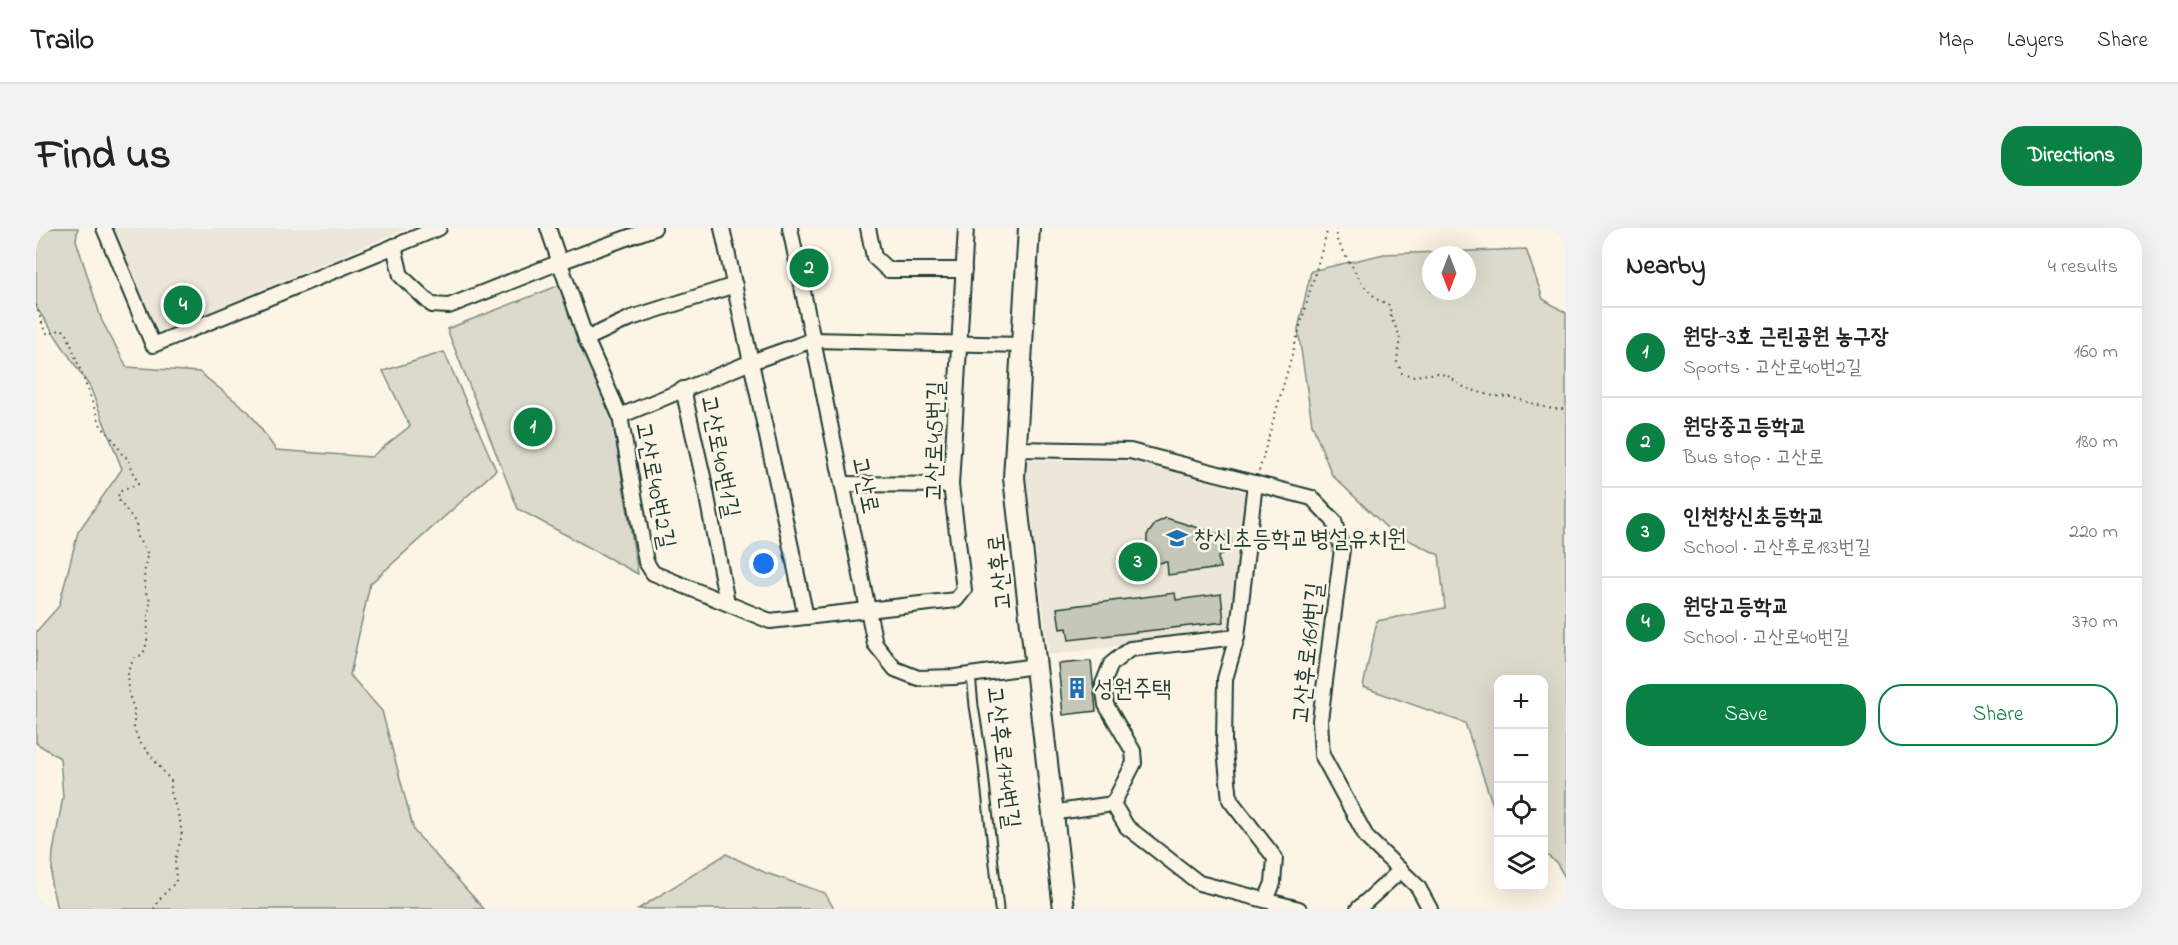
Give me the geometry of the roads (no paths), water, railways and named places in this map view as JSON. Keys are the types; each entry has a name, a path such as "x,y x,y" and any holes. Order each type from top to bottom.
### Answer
{"main road":[{"name":"고산후로","path":"1029,228 1014,478 1051,813 1064,909"}],"street":[{"path":"104,228 153,345 439,228"},
{"name":"고산로40번2길","path":"548,228 586,339 620,416 646,562 653,573 770,621 868,609"},
{"path":"394,246 401,276 432,305 448,306 654,228"},
{"name":"고산로40번1길","path":"722,228 806,617"},
{"name":"고산로","path":"790,228 875,644 895,669 918,678 971,675"},
{"path":"868,228 874,257 888,270 964,270"},
{"name":"고산로45번길","path":"868,609 956,600 964,590 951,485 966,228"},
{"path":"586,339 631,318 735,285"},
{"path":"751,362 813,340 1022,345"},
{"name":"고산로40번1길","path":"727,603 704,481 683,389 751,362"},
{"path":"620,416 683,389"},
{"name":"고산후로161번길","path":"1016,449 1130,452 1312,498 1334,521 1342,549 1320,720 1322,755 1367,838 1418,887 1430,909"},
{"path":"1255,483 1237,637 1225,679 1224,741 1230,800 1275,858 1273,884 1266,900"},
{"path":"842,484 951,485"},
{"path":"1113,804 1134,763 1133,751 1106,705 1103,684 1111,664 1130,649 1237,637"},
{"name":"고산후로174번길","path":"971,675 1035,666"},
{"path":"1051,813 1113,804"},
{"path":"1113,804 1127,827 1199,883 1299,909"},
{"path":"1358,909 1401,870"}],"lane":[{"name":"고산후로174번길","path":"971,675 999,909"}],"place":[{"name":"원당중고등학교","path":"809,268"},
{"name":"원당고등학교","path":"183,305"},
{"name":"원당-3호 근린공원 농구장","path":"533,427"},
{"name":"창신초등학교병설유치원","path":"1177,538"},
{"name":"인천창신초등학교","path":"1138,562"},
{"name":"성원주택","path":"1077,688"}]}
